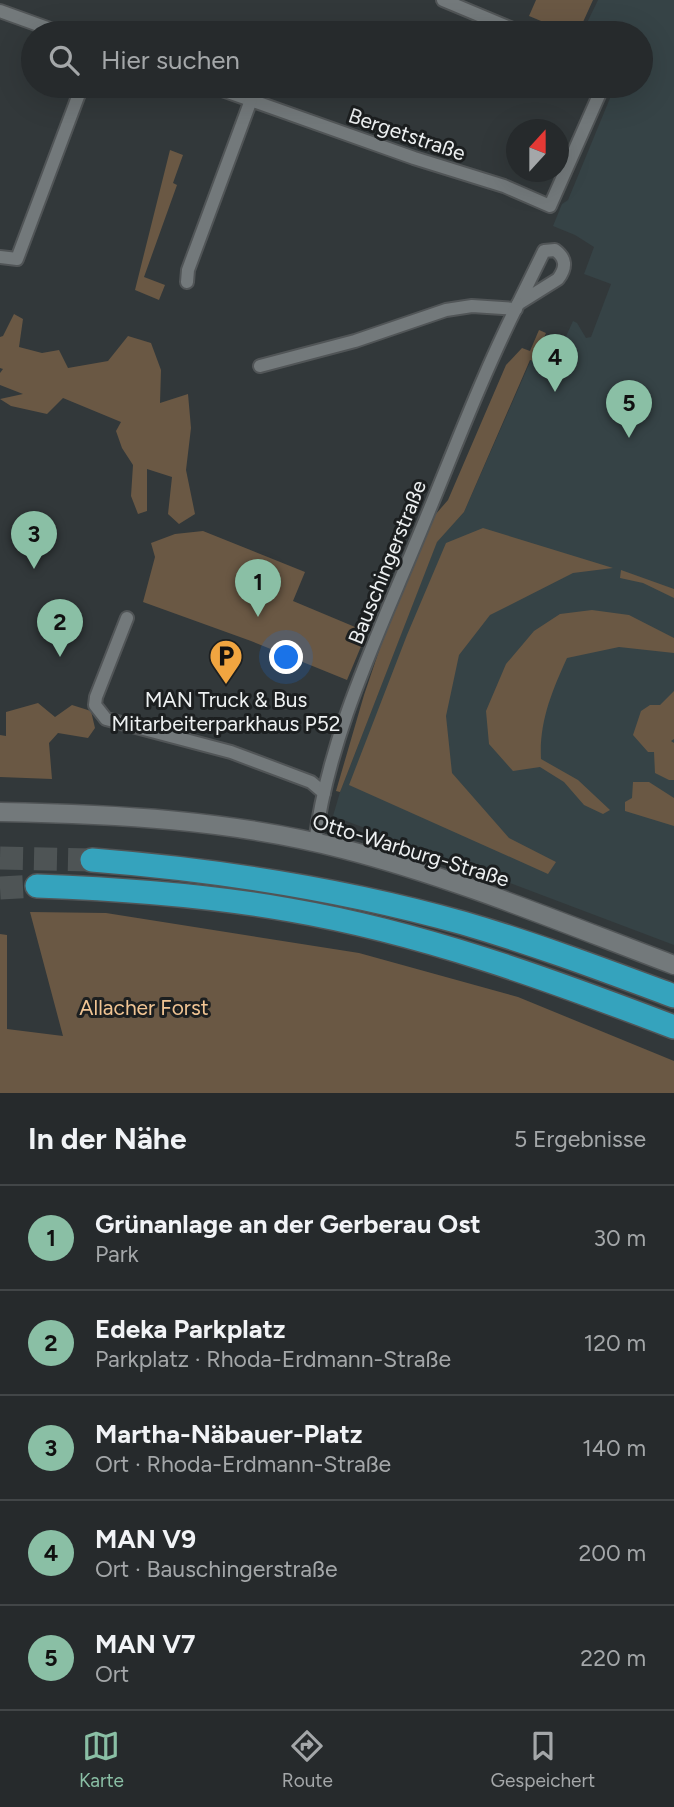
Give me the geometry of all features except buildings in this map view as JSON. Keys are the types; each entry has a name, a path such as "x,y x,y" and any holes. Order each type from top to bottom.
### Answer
{"highway":[{"path":"92,860 181,867 345,894 464,923 674,996"},
{"path":"37,886 113,889 199,897 290,910 354,923 508,965 674,1027"}],"main road":[{"name":"Otto-Warburg-Straße","path":"0,812 151,818 242,828 315,843 386,861 481,892 674,965"}],"street":[{"path":"443,0 493,21"},
{"path":"0,10 29,21"},
{"path":"0,257 17,259 77,98"},
{"name":"Bergetstraße","path":"245,98 414,158 504,186 550,206 598,98"},
{"path":"187,282 187,274 251,100"},
{"name":"Bauschingerstraße","path":"260,366 355,341 446,310 472,306 517,307 378,634 346,719 324,793 315,843"},
{"path":"127,618 96,697 95,705 106,719 230,752 311,782 324,793"}],"shaded area":[{"path":"598,0 674,0 674,945 333,816 437,541 464,512 531,360 552,367 573,321 586,338 591,337 611,284 584,274 594,247 553,226 562,204 568,200 610,98 653,98 653,21 588,21"}],"green space":[{"path":"536,0 593,0 583,21 541,21 529,16"},
{"path":"170,150 183,155 173,183 177,185 144,277 165,285 159,300 135,290"},
{"path":"14,314 23,319 19,347 42,353 59,350 68,368 108,361 128,336 151,343 161,370 160,403 188,394 191,428 186,470 195,514 179,524 168,514 172,477 147,469 147,511 138,514 131,496 133,465 122,448 116,431 121,422 63,398 47,414 11,406 0,399 23,394 0,385 0,373 3,369 0,368 0,337"},
{"path":"539,330 546,333 534,361 530,360 464,512 437,542 340,792 336,791 382,642 435,515 448,500 506,365 522,348 530,351"},
{"path":"483,528 613,568 573,573 490,615 459,655 446,716 452,773 509,838 556,862 548,874 349,785 446,543"},
{"path":"203,531 305,572 293,601 367,632 347,680 251,641 143,602 155,557 151,543 175,534"},
{"path":"621,570 674,589 674,598 643,583 620,578"},
{"path":"592,610 629,615 674,638 674,653 619,647 567,658 556,682 544,719 541,759 578,780 610,810 603,814 584,805 564,782 540,767 513,771 489,744 486,711 506,664 534,631 560,614"},
{"path":"674,691 674,739 671,741 674,743 674,780 669,780 655,773 654,752 648,752 633,735 641,711 650,705 660,705"},
{"path":"38,703 55,717 72,705 91,711 95,728 88,738 58,733 49,743 52,779 0,777 0,735 6,736 6,712"},
{"path":"633,782 649,782 674,798 674,826 625,811 625,802 632,798"},
{"name":"Allacher Forst","path":"30,912 106,913 359,953 518,997 674,1061 674,1093 0,1093 0,934 7,935 7,1029 63,1036"}],"tunnel":[{"path":"0,858 92,860"},
{"path":"0,888 37,886"}],"place":[{"name":"MAN V9","path":"555,392"},
{"name":"MAN V7","path":"629,438"},
{"name":"Martha-Näbauer-Platz","path":"34,569"},
{"name":"Grünanlage an der Gerberau Ost","path":"258,617"},
{"name":"Edeka Parkplatz","path":"60,657"},
{"name":"MAN Truck & Bus Mitarbeiterparkhaus P52","path":"226,686"}]}
